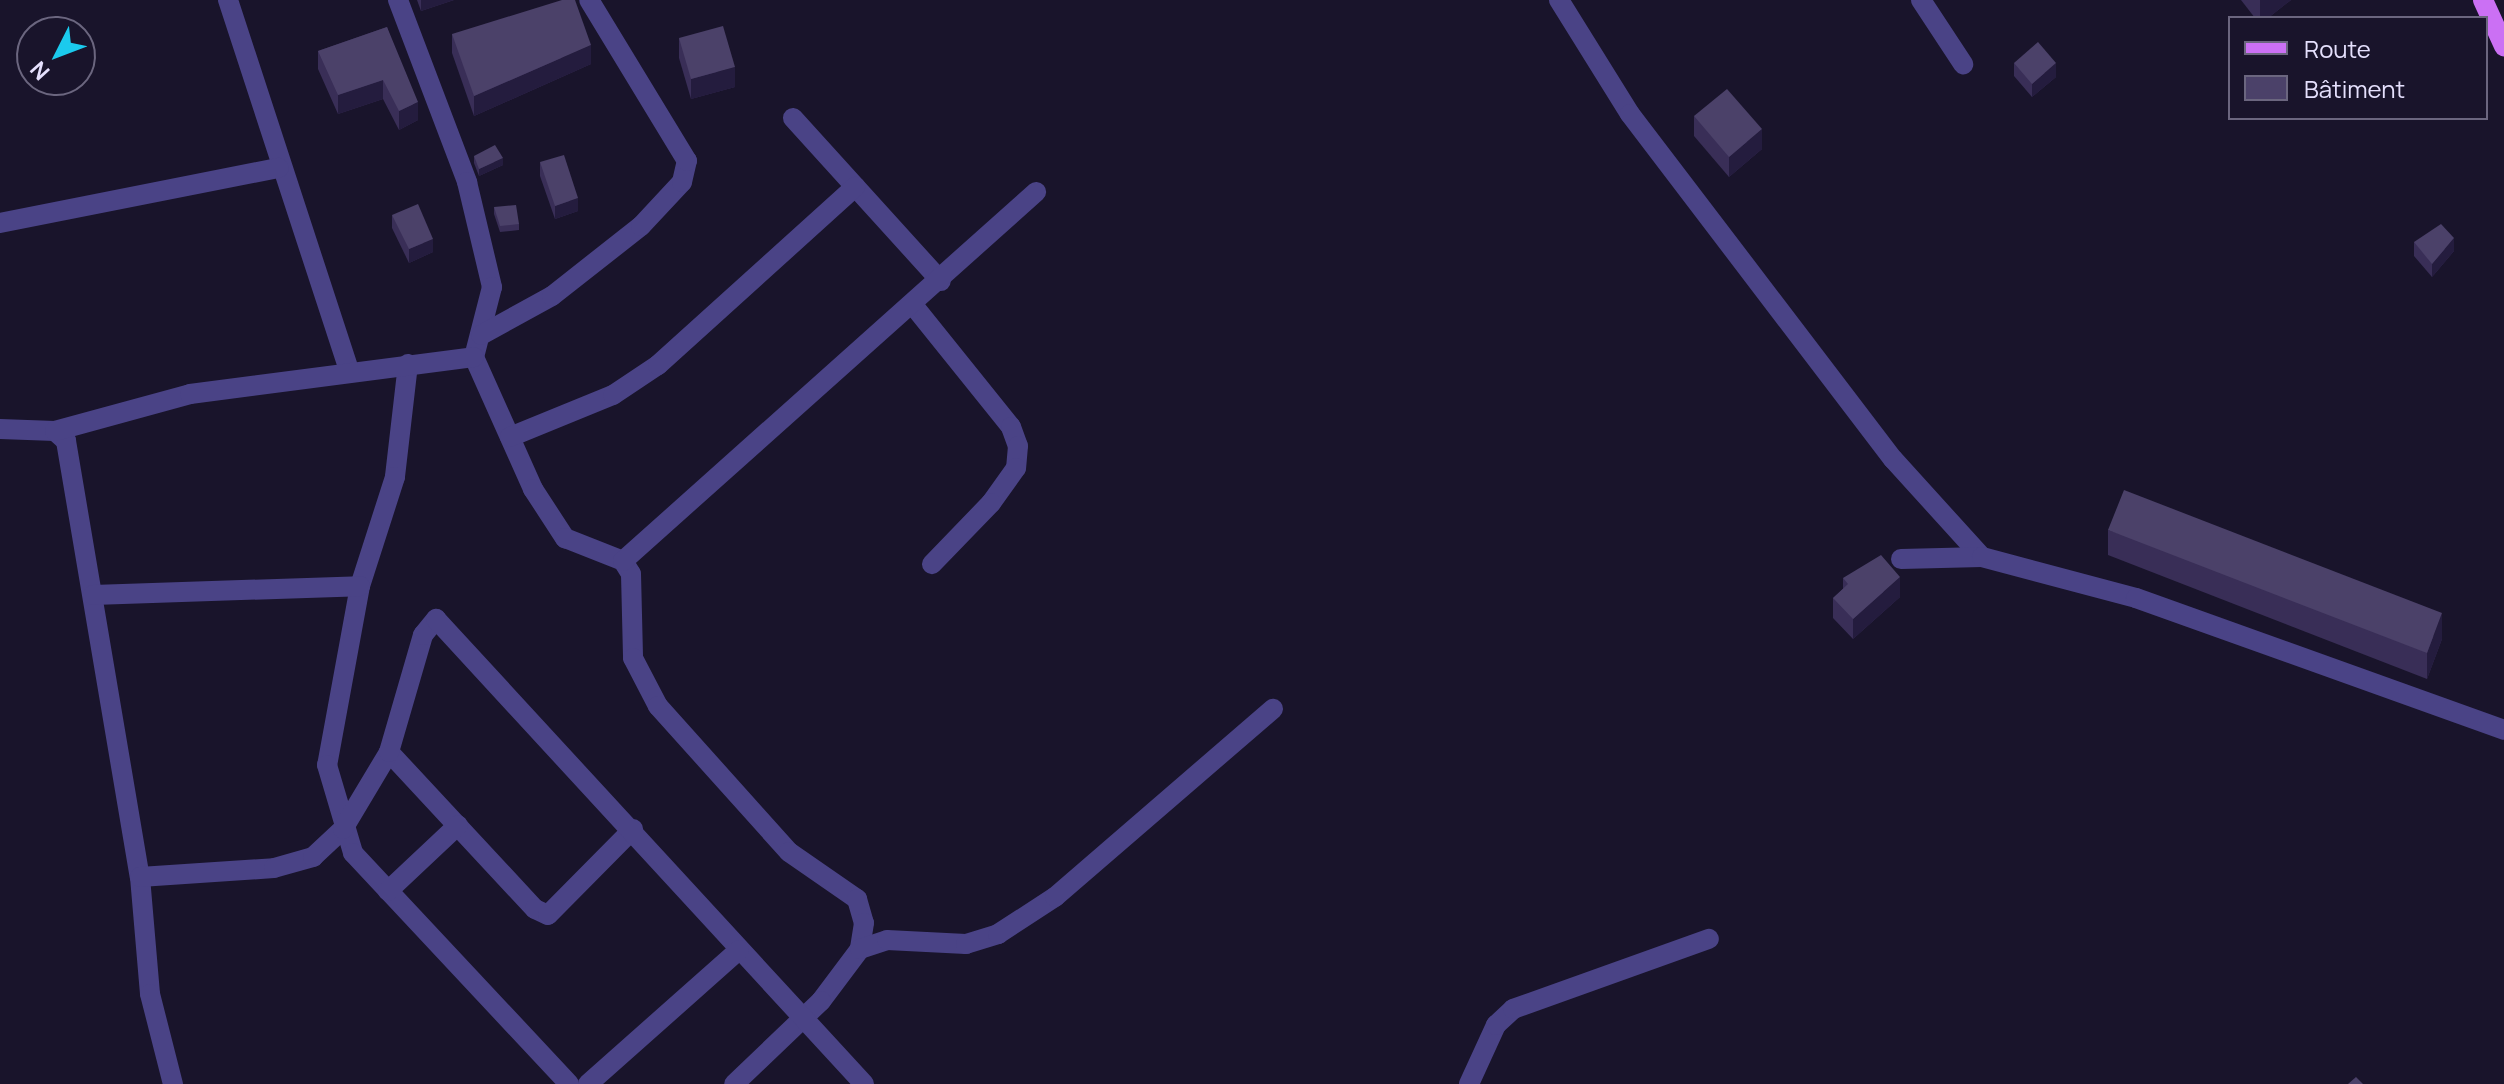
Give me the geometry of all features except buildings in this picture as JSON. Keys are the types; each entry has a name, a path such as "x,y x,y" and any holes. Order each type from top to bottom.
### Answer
{"main road":[{"path":"2483,0 2504,46"}],"street":[{"path":"228,0 279,168 349,371"},
{"path":"398,0 467,182 492,287 474,357 510,437 565,538 623,561 631,574 633,658 658,706 789,852 857,899 864,923 860,949 805,1019 734,1084"},
{"path":"481,335 552,296 641,226 682,182 687,161 589,0"},
{"path":"1559,0 1639,127 1893,459 1982,557"},
{"path":"1921,0 1963,64"},
{"path":"793,118 941,281"},
{"path":"0,223 279,168"},
{"path":"510,437 613,395 658,365 855,187"},
{"path":"623,561 941,281 1036,192"},
{"path":"913,305 1011,427 1018,446 1016,468 991,503 932,564"},
{"path":"0,429 55,431 190,394 474,357"},
{"path":"408,364 395,477 360,586 327,765 343,829 353,853 569,1084"},
{"path":"55,431 66,441 140,877 150,994 173,1084"},
{"path":"1901,559 1982,557 2136,598 2504,730"},
{"path":"93,595 360,586"},
{"path":"140,877 274,868 313,857 343,829 389,752 423,635 436,619 633,829 739,950 864,1084"},
{"path":"860,949 887,940 966,944 998,934 1055,897 1273,709"},
{"path":"389,752 535,909 548,915 633,829"},
{"path":"388,891 458,825"},
{"path":"1469,1084 1496,1025 1513,1009 1709,939"},
{"path":"588,1084 739,950"}]}
